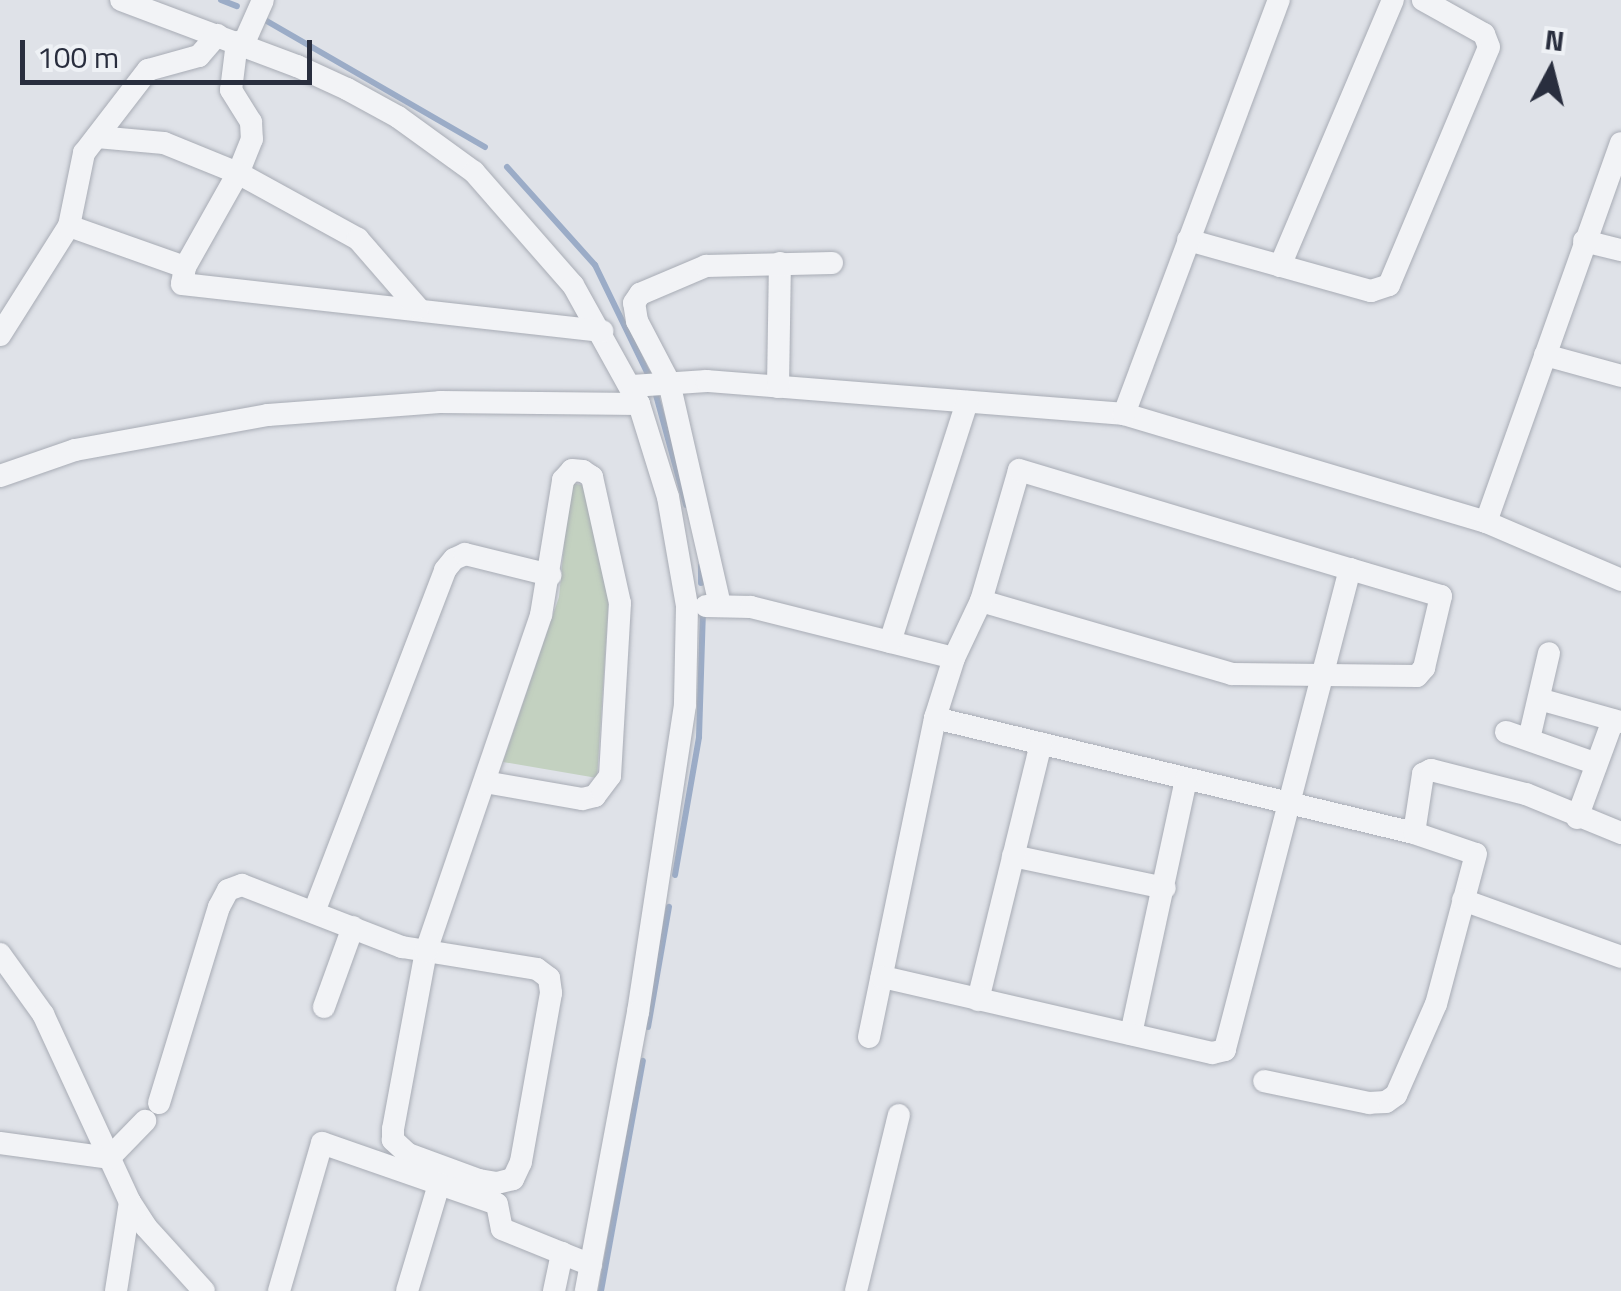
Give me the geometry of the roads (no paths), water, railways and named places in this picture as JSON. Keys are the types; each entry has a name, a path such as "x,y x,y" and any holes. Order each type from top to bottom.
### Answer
{"street":[{"path":"121,0 232,41 382,108 474,172 562,271 602,331 636,395 668,496 688,606 684,724 638,1012 586,1291"},
{"path":"0,335 69,226 84,153 148,70 199,56 232,41 263,0"},
{"path":"1124,414 1279,0"},
{"path":"1280,266 1394,0"},
{"path":"1188,240 1372,290 1394,279 1489,47 1484,34 1423,0"},
{"path":"232,41 230,90 253,131 238,173 184,267 182,284 602,331"},
{"path":"97,137 164,143 238,173 358,240 418,308"},
{"path":"1486,522 1621,142"},
{"path":"69,226 184,267"},
{"path":"1584,241 1621,250"},
{"path":"778,387 780,263"},
{"path":"720,606 669,382 633,312 640,294 706,266 832,263"},
{"path":"1546,355 1621,376"},
{"path":"0,476 75,450 268,415 440,402 636,395 669,382 778,387 1124,414 1486,522 1621,580"},
{"path":"890,642 967,402"},
{"path":"109,1158 152,1112 228,890 242,885 402,947 426,951 537,969 549,978 550,993 528,1125 513,1179 498,1183 478,1180 408,1154 393,1140 426,951 541,615 563,480 572,470 583,471 592,478 620,603 610,776 595,796 582,799 484,782"},
{"path":"869,1037 935,718 954,658 981,601 1019,470 1438,592 1441,602 1424,668 1417,676 1232,674 981,601"},
{"path":"314,912 446,570 464,554 550,575"},
{"path":"882,977 1212,1052 1225,1050 1350,569"},
{"path":"688,606 751,607 954,658"},
{"path":"1529,739 1549,653"},
{"path":"1539,700 1617,721 1577,818"},
{"path":"935,718 1414,833 1476,854 1436,1004 1396,1096 1386,1102 1369,1103 1264,1081"},
{"path":"1506,732 1597,764"},
{"path":"978,1000 1041,744"},
{"path":"1414,833 1423,774 1432,770 1526,794 1577,818 1621,832"},
{"path":"1131,1034 1186,780"},
{"path":"1013,856 1165,888"},
{"path":"1463,900 1621,957"},
{"path":"324,1007 353,927"},
{"path":"0,954 43,1014 130,1202 146,1228 204,1291"},
{"path":"856,1291 899,1115"},
{"path":"0,1143 109,1158"},
{"path":"279,1291 322,1143 497,1204 502,1229 591,1265"},
{"path":"407,1291 439,1184"},
{"path":"116,1291 130,1202"},
{"path":"554,1291 562,1253"}],"waterway":[{"path":"221,0 237,6"},
{"path":"265,20 485,147"},
{"path":"507,167 595,265 648,374"},
{"path":"656,395 686,505"},
{"path":"701,566 701,583"},
{"path":"675,875 699,737 703,613"},
{"path":"648,1027 669,907"},
{"path":"601,1291 643,1061"}]}
